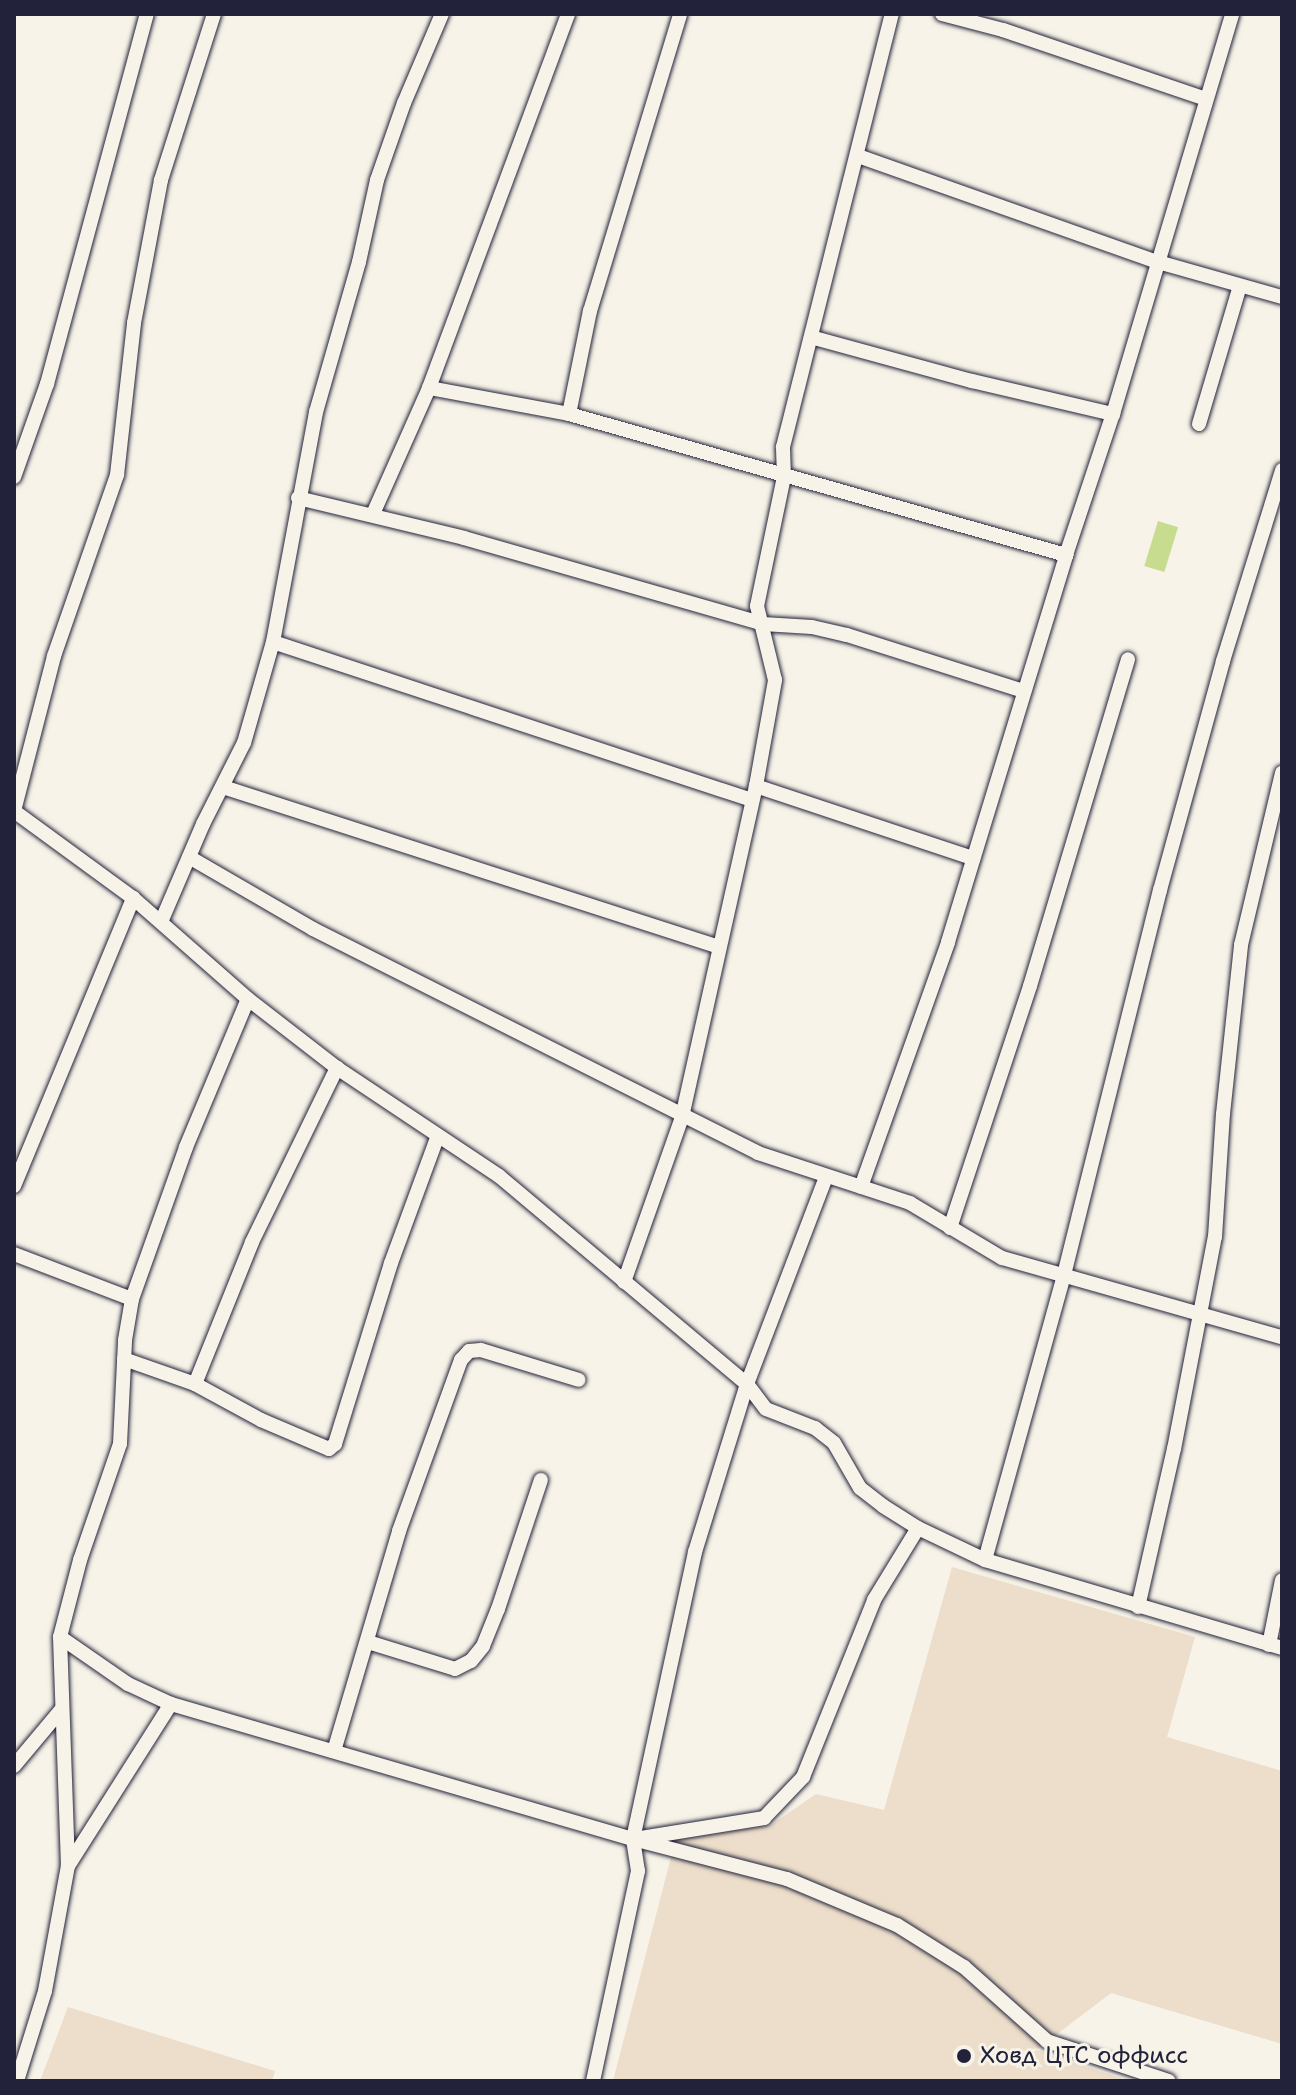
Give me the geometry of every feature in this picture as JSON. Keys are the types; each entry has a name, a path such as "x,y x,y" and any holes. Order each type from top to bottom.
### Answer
{"street":[{"path":"14,477 47,384 147,14"},
{"path":"214,14 161,180 134,323 117,475 54,656 14,811 133,898 248,999 337,1068 437,1138 499,1176 747,1384 766,1409 815,1428 834,1443 860,1488 918,1528 985,1560 1275,1647 1282,1580"},
{"path":"161,922 244,743 273,642 316,412 359,262 377,180 404,103 442,14"},
{"path":"373,514 429,388 568,14"},
{"path":"569,414 590,311 680,14"},
{"path":"624,1282 682,1117 754,793 775,680 757,606 784,477 783,447 892,14"},
{"path":"942,14 1003,30 1206,99"},
{"path":"861,1187 948,942 1066,555 1113,414 1232,14"},
{"path":"858,156 1158,262 1282,297"},
{"path":"1199,424 1240,286"},
{"path":"811,337 972,381 1113,414"},
{"path":"429,388 569,414 1066,555"},
{"path":"985,1560 1064,1275 1160,890 1223,661 1282,470"},
{"path":"298,498 373,514 763,624 812,627 847,635 1024,691"},
{"path":"273,642 754,793 973,858"},
{"path":"950,1228 1030,986 1128,659"},
{"path":"1138,1607 1174,1449 1215,1237 1223,1114 1241,945 1282,773"},
{"path":"223,787 719,947"},
{"path":"189,857 313,929 563,1052 682,1117 758,1153 910,1203 1002,1258 1282,1337"},
{"path":"14,1186 133,898"},
{"path":"17,2081 48,1977 68,1866 60,1637 80,1560 120,1444 124,1359 132,1299 186,1147 248,999"},
{"path":"195,1384 252,1242 337,1068"},
{"path":"124,1359 195,1384 275,1426 329,1449 335,1444 391,1263 437,1138"},
{"path":"593,2081 638,1871 633,1839 695,1552 747,1384 826,1177"},
{"path":"14,1254 132,1299"},
{"path":"334,1751 399,1531 461,1360 469,1351 481,1350 579,1380"},
{"path":"368,1642 455,1669 471,1661 483,1646 498,1609 541,1480"},
{"path":"633,1839 764,1818 803,1777 874,1600 918,1528"},
{"path":"60,1637 128,1684 171,1704 633,1839 787,1879 897,1925 964,1967 1047,2041 1169,2081"},
{"path":"68,1866 171,1704"},
{"path":"14,1766 61,1710"}],"shaded area":[{"path":"952,1567 1195,1637 1167,1737 1282,1771 1282,2044 1111,1993 1036,2050 1129,2081 613,2081 677,1834 771,1825 816,1794 884,1810"},
{"path":"68,2007 275,2071 272,2081 40,2081"}],"green space":[{"path":"1158,521 1178,527 1164,572 1144,566"}],"place":[{"name":"Ховд ЦТС оффисс","path":"964,2056"}]}
